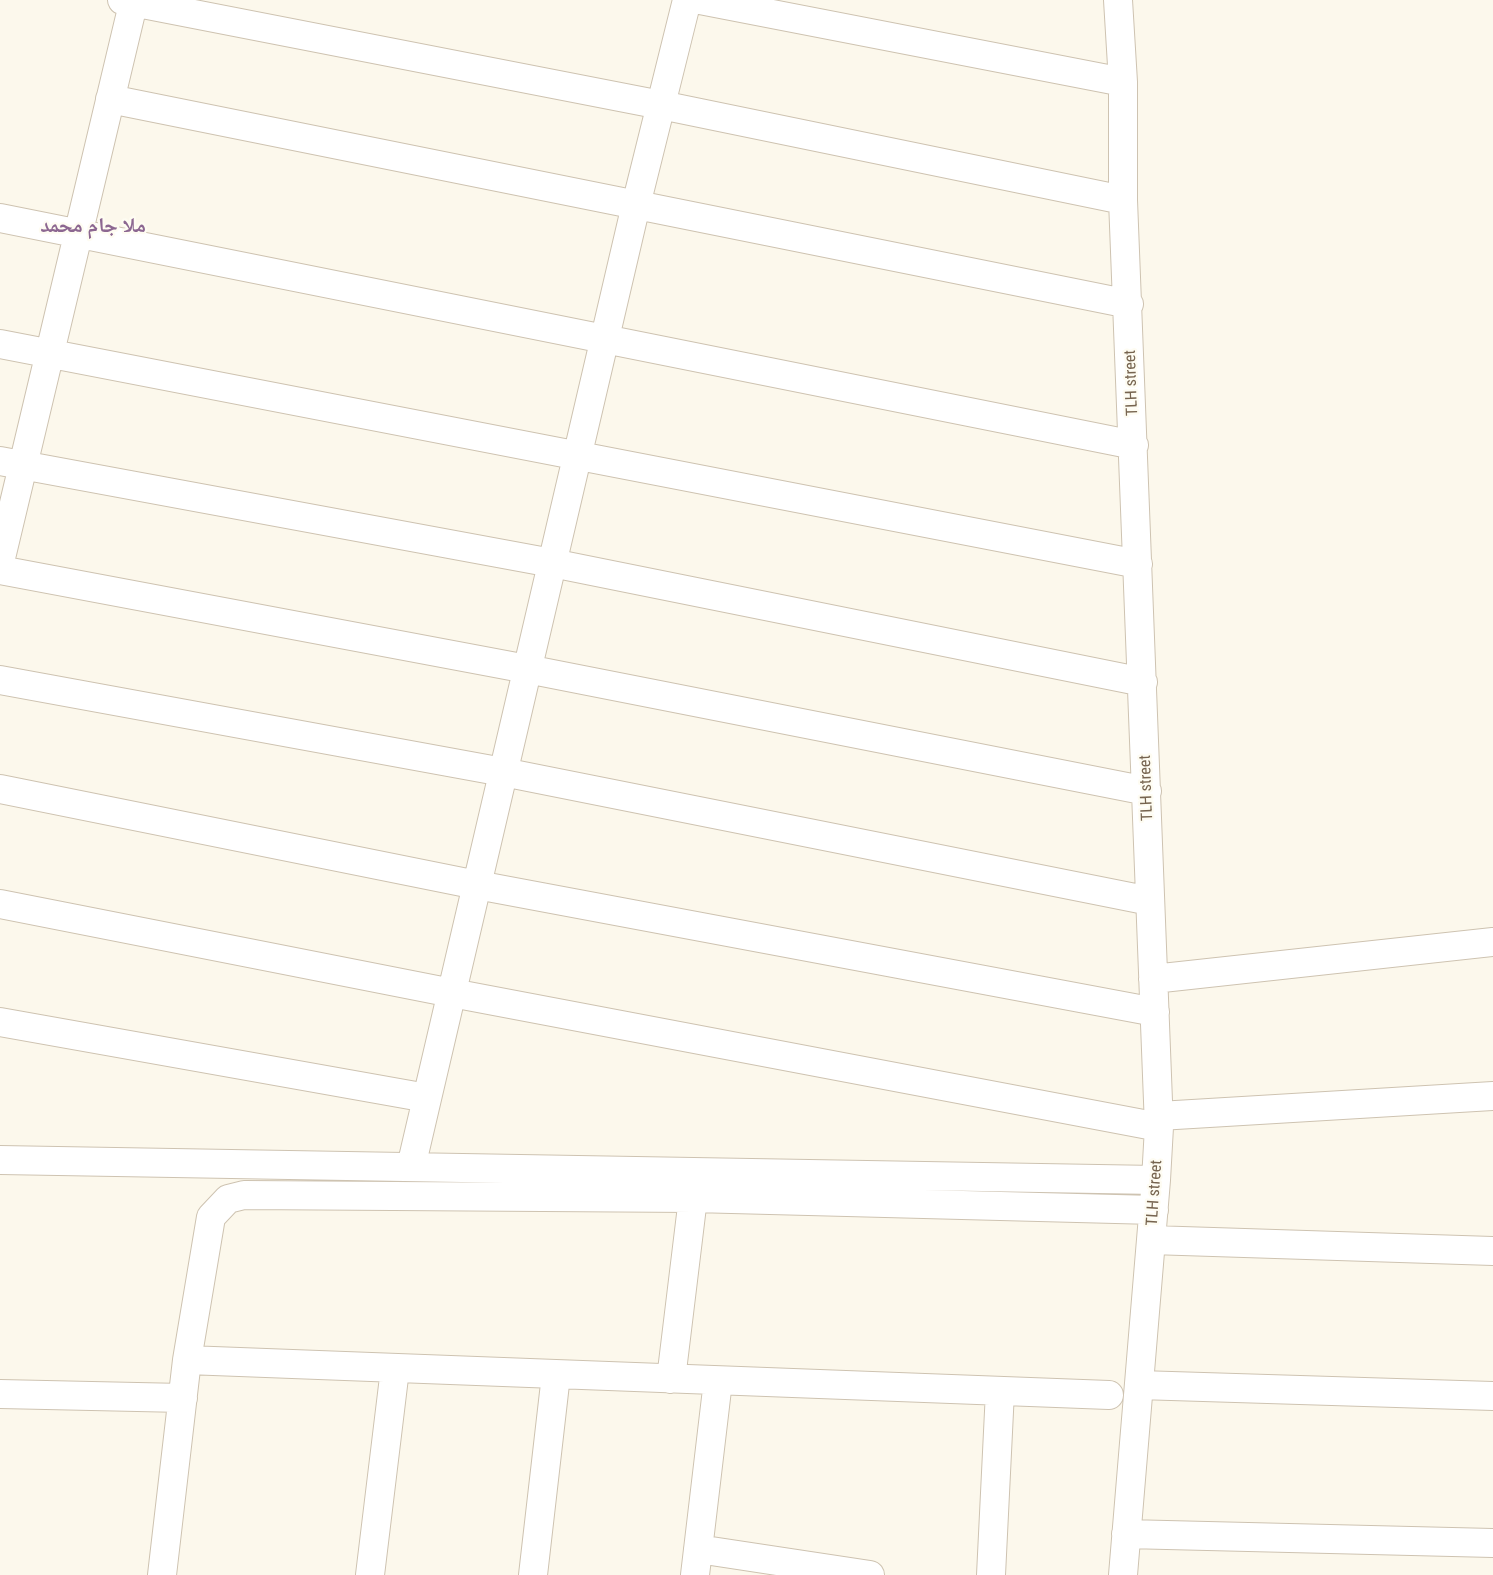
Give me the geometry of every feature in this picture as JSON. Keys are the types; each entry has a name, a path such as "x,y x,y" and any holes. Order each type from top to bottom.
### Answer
{"street":[{"path":"411,1167 636,205 686,0"},
{"path":"700,0 1123,82"},
{"name":"TLH street","path":"1118,0 1123,82 1123,200 1129,304 1159,1121 1154,1210 1123,1575"},
{"path":"0,562 11,463 49,353 110,99 130,1 1123,200"},
{"path":"110,99 1129,304"},
{"path":"0,218 1134,445"},
{"path":"0,344 1138,564"},
{"path":"11,463 552,563 1143,682"},
{"path":"0,570 528,669 1147,791"},
{"path":"0,680 503,772 1150,901"},
{"path":"0,789 477,885 1155,1012"},
{"path":"0,904 452,993 1159,1121 1493,1096"},
{"path":"1153,980 1493,942"},
{"path":"0,1022 427,1098"},
{"path":"0,1160 1156,1180"},
{"path":"162,1575 187,1360 211,1218 228,1199 244,1195 693,1198 1154,1210"},
{"path":"672,1379 693,1198"},
{"path":"1151,1240 1493,1251"},
{"path":"187,1360 1109,1395"},
{"path":"370,1575 395,1369"},
{"path":"533,1575 556,1375"},
{"path":"718,1381 696,1562 870,1575"},
{"path":"1139,1385 1493,1396"},
{"path":"991,1575 1000,1391"},
{"path":"0,1394 183,1398"},
{"path":"1126,1534 1493,1543"}],"district":[{"name":"ملا جام محمد","path":"93,227"}]}
